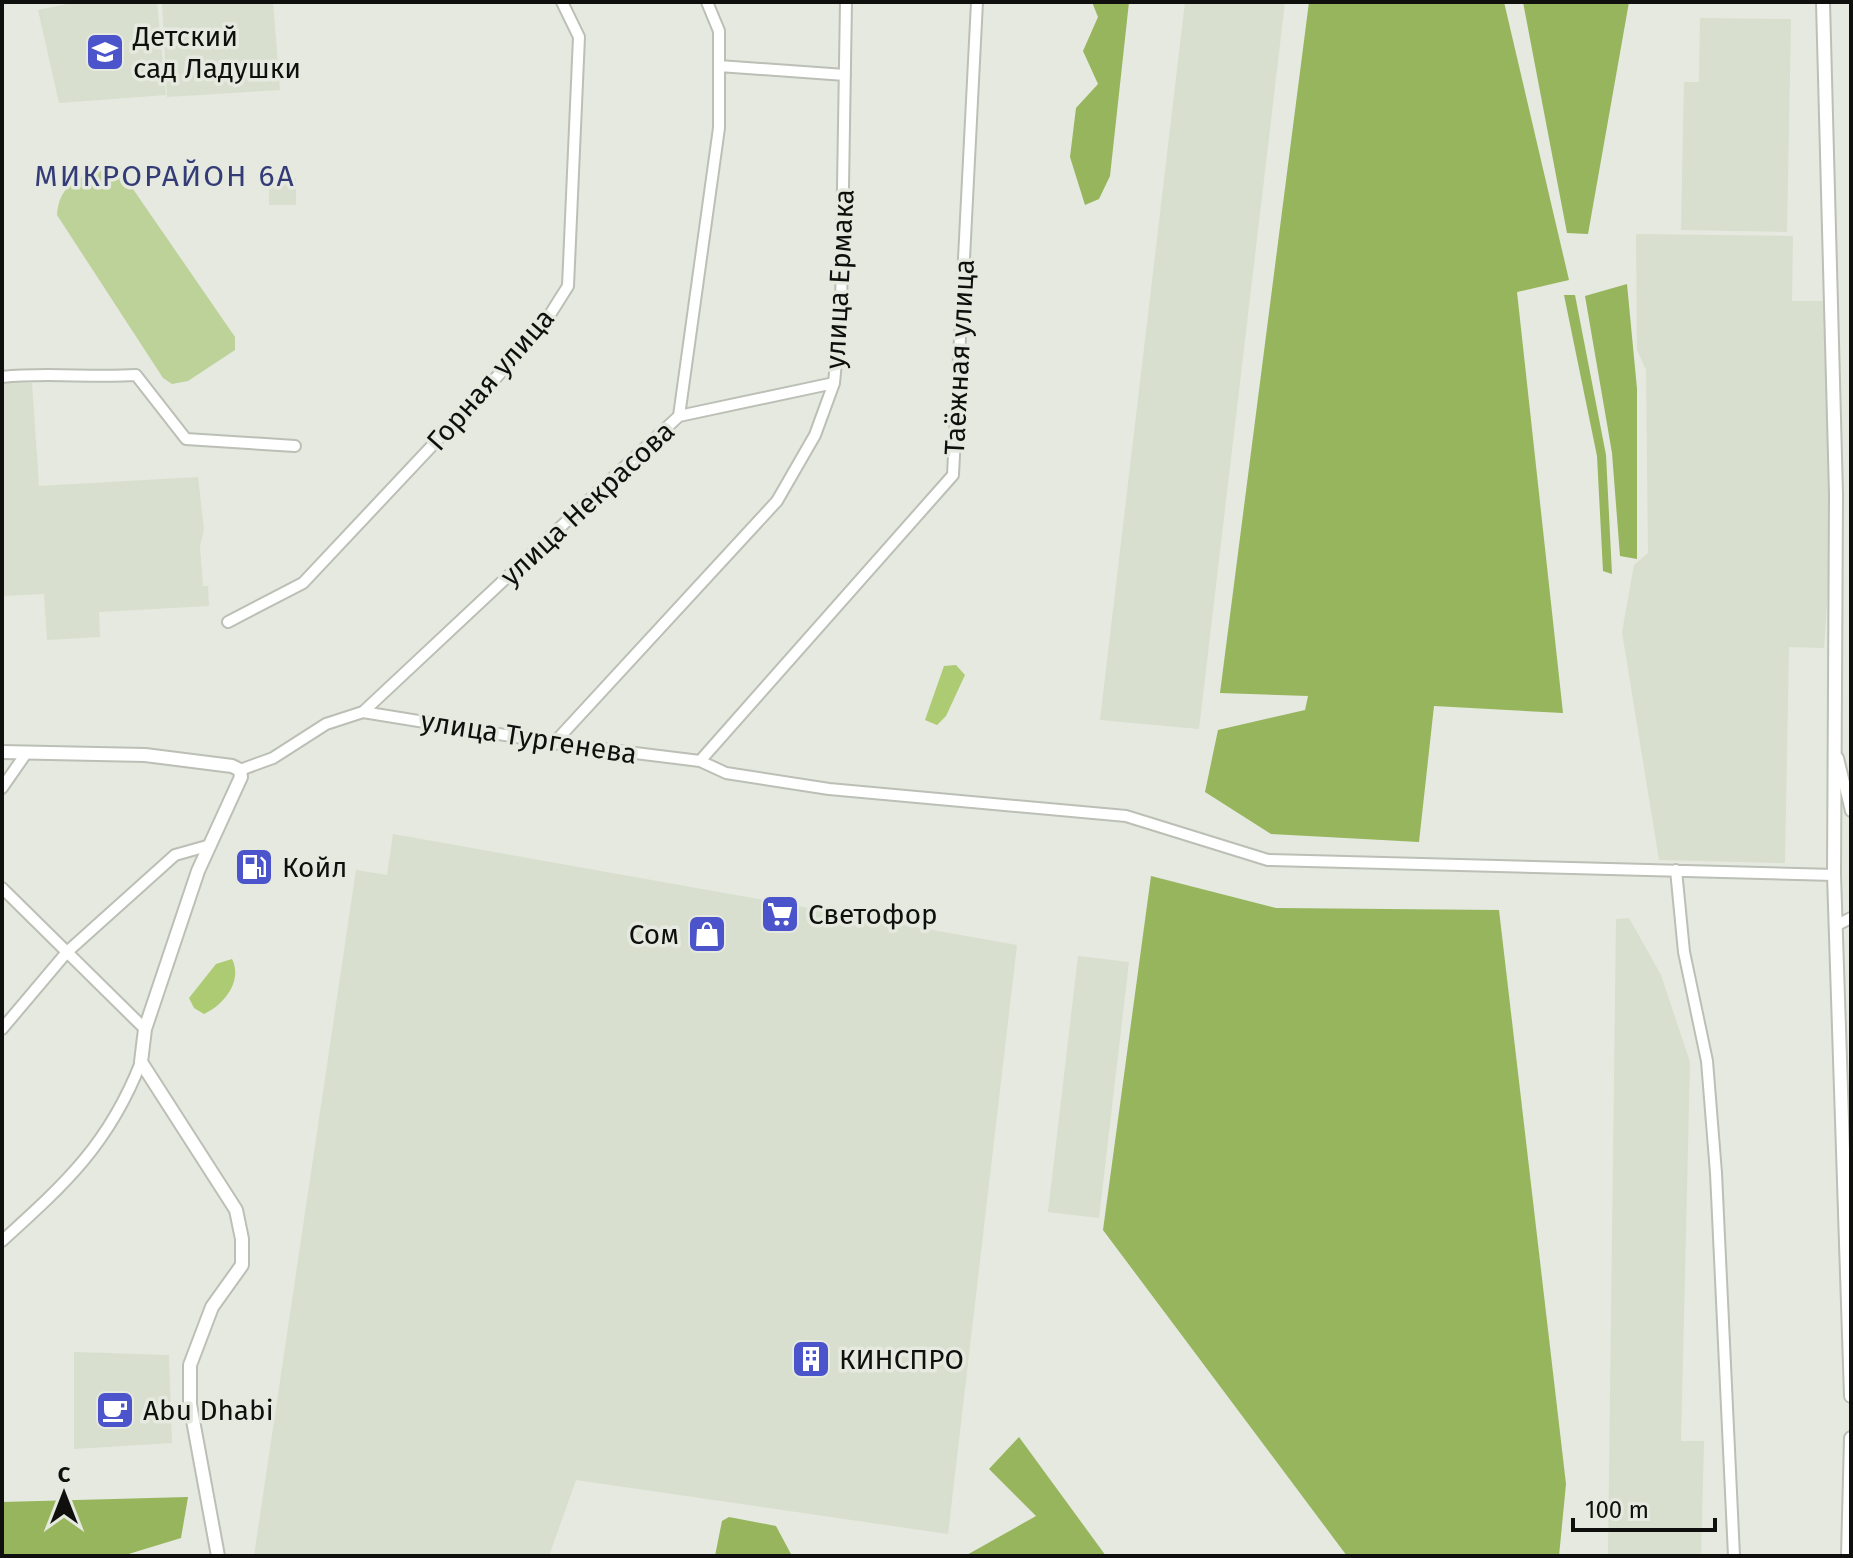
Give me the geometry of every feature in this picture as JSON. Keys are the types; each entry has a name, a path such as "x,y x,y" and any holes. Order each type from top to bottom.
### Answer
{"main road":[{"path":"1823,2 1836,494 1835,926 1851,1396"},
{"path":"2,752 145,755 232,766 240,770 241,777 207,846 145,1029 141,1062 236,1210 242,1239 242,1265 212,1307 190,1365 190,1404 218,1556"},
{"path":"1848,1556 1851,1438"}],"street":[{"name":"Горная улица","path":"228,622 303,583 539,332 568,286 579,37 562,2"},
{"name":"улица Некрасова","path":"363,712 679,416 719,128 719,31 707,2"},
{"name":"улица Ермака","path":"554,743 777,501 815,435 834,383 841,310 846,2"},
{"name":"Таёжная улица","path":"700,761 953,475 977,2"},
{"path":"719,66 845,75"},
{"path":"2,377 35,373 75,378 136,375 186,439 295,446"},
{"path":"679,416 834,383"},
{"name":"улица Тургенева","path":"240,770 273,758 326,724 363,712 554,743 700,761 726,773 829,789 1126,816 1268,860 1834,875"},
{"path":"2,788 27,752"},
{"path":"1836,752 1851,811"},
{"path":"2,1029 67,952 175,855 207,846"},
{"path":"1676,870 1684,952 1707,1061 1716,1173 1734,1556"},
{"path":"2,888 145,1029"},
{"path":"1835,926 1851,918"},
{"path":"2,1241 82,1166 117,1118 141,1062"}],"shaded area":[{"name":"Детский сад Ладушки","path":"77,2 157,2 166,95 59,103 38,10"},
{"name":"Детский сад Ладушки","path":"162,2 273,2 280,90 167,97"},
{"path":"1092,2 1129,2 1110,176 1099,199 1085,205 1070,157 1076,108 1098,84 1083,51 1098,17"},
{"path":"1185,2 1285,2 1199,729 1100,720"},
{"path":"1309,2 1504,2 1569,280 1517,292 1563,713 1434,706 1419,842 1271,834 1205,792 1218,730 1305,710 1308,696 1220,693"},
{"path":"1523,2 1629,2 1588,234 1567,233"},
{"path":"1700,18 1791,19 1787,232 1681,230 1684,82 1699,82"},
{"path":"98,170 124,176 235,337 235,350 188,381 172,384 163,378 57,215 61,198 70,185"},
{"path":"269,178 296,178 296,205 269,205"},
{"path":"1636,234 1793,236 1792,301 1826,301 1830,560 1824,648 1789,647 1785,863 1659,860 1622,632 1634,565 1648,553 1646,370 1637,350"},
{"path":"1627,284 1637,389 1637,559 1620,556 1612,453 1585,296"},
{"path":"1564,295 1575,295 1606,455 1612,574 1603,571 1597,456"},
{"path":"2,382 32,383 39,486 198,477 204,530 200,546 203,586 208,586 209,606 99,612 100,637 47,640 44,594 2,596"},
{"path":"956,665 965,675 946,716 937,725 925,720 944,666"},
{"path":"393,834 1017,945 948,1534 576,1480 549,1556 254,1556 356,870 387,875"},
{"path":"1151,876 1276,908 1499,910 1566,1484 1559,1556 1347,1556 1103,1230"},
{"path":"1629,918 1661,975 1690,1062 1681,1441 1704,1441 1701,1556 1608,1556 1616,919"},
{"path":"1078,956 1129,962 1099,1218 1048,1212"},
{"path":"232,959 235,976 225,998 204,1014 194,1008 189,998 216,964"},
{"path":"74,1352 169,1355 172,1443 74,1449"},
{"path":"1019,1437 1106,1556 965,1556 1036,1516 989,1469"},
{"path":"188,1497 181,1538 122,1556 2,1556 2,1502"},
{"path":"729,1517 776,1526 792,1556 715,1556 722,1521"}],"place":[{"name":"Детский сад Ладушки","path":"105,52"},
{"name":"Койл","path":"254,867"},
{"name":"Светофор","path":"780,914"},
{"name":"Сом","path":"707,934"},
{"name":"КИНСПРО","path":"811,1359"},
{"name":"Abu Dhabi","path":"115,1410"}],"district":[{"name":"МИКРОРАЙОН 6А","path":"165,176"}]}
